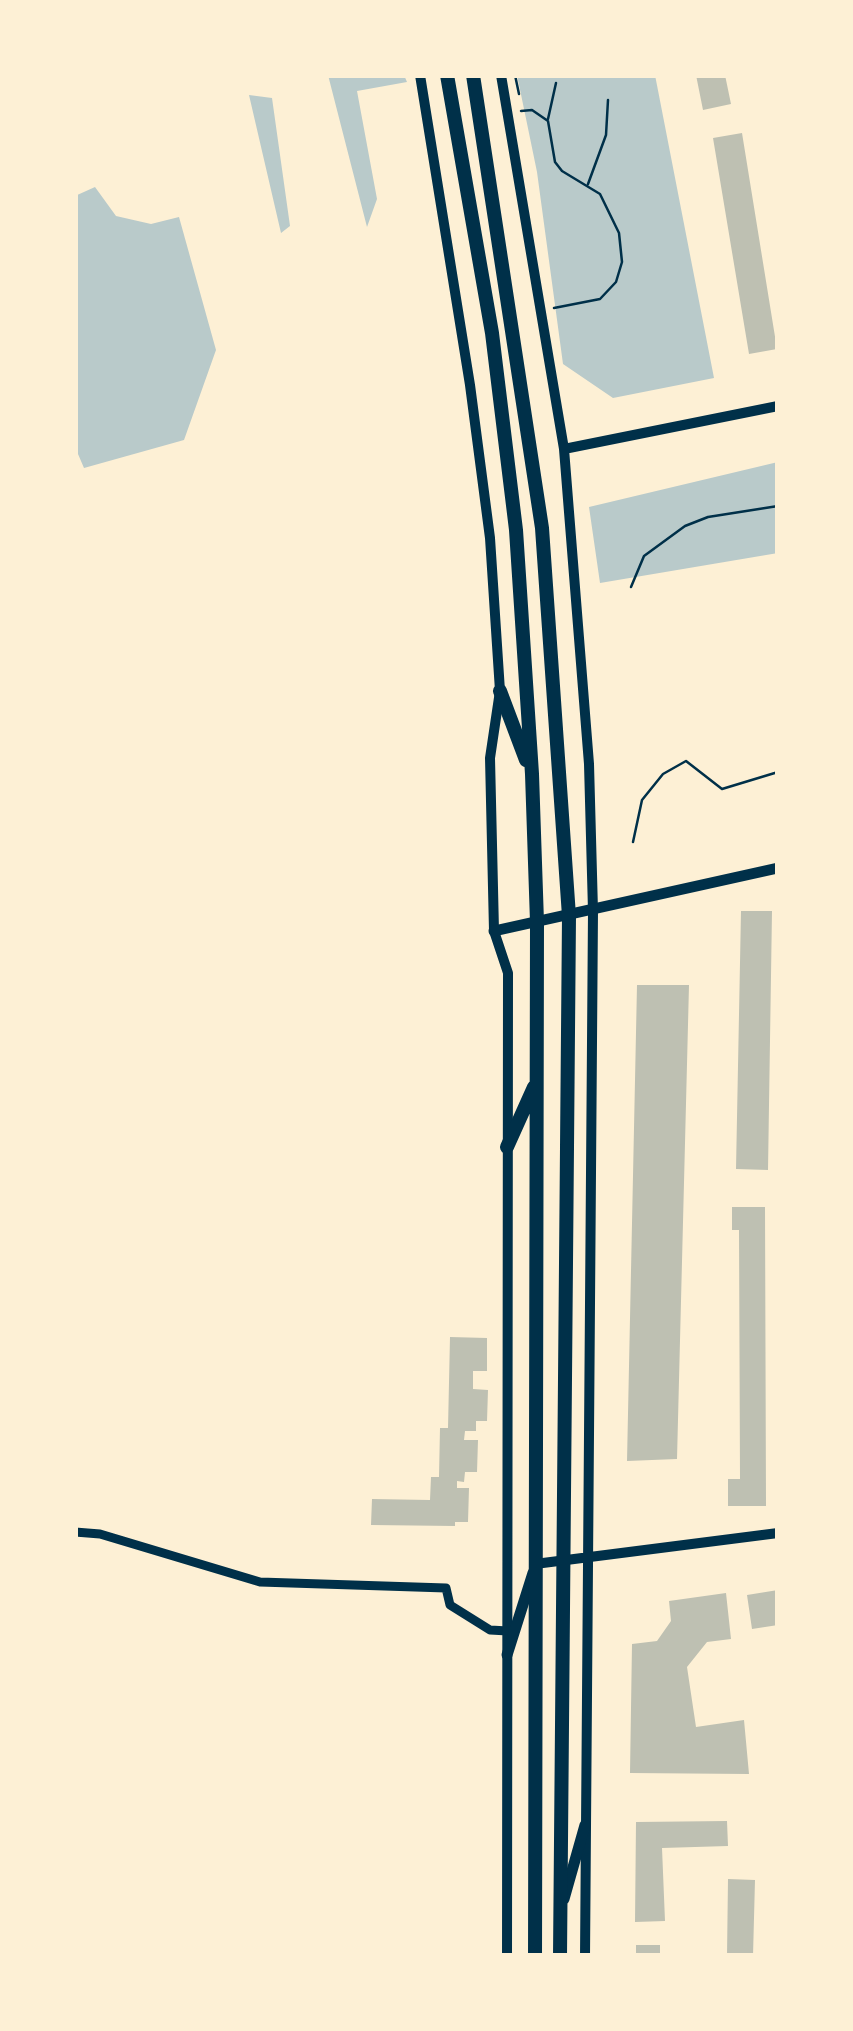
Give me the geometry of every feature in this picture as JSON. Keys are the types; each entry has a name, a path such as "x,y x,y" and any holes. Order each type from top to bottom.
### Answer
{"main road":[{"path":"447,75 492,332 516,530 532,774 536,922 535,1956"},
{"path":"473,75 542,528 569,916 560,1956"},
{"path":"500,690 532,774"},
{"path":"494,931 778,868"},
{"path":"508,1147 536,1082"},
{"path":"507,1654 535,1564"},
{"path":"560,1913 585,1825"}],"street":[{"path":"420,75 452,252 478,442 500,690 490,758 494,931 508,973 507,1956"},
{"path":"501,75 564,449 586,724 594,911 585,1956"},
{"path":"564,449 778,406"},
{"path":"75,1532 116,1539 260,1582 446,1588 450,1605 490,1630 508,1630"},
{"path":"535,1564 778,1533"}],"path":[{"path":"515,75 519,94"},
{"path":"542,309 600,299 616,282 622,262 619,233 610,210 588,186 562,172 555,162 548,121 556,83"},
{"path":"588,186 606,134 608,100"},
{"path":"509,112 532,110 548,121"},
{"path":"631,587 644,556 685,526 708,516 778,506"},
{"path":"632,842 642,800 664,774 686,760 722,790 778,772"}],"shaded area":[{"path":"328,75 404,75 407,82 357,91 377,199 367,227"},
{"path":"517,75 655,75 714,378 613,398 563,364 537,172"},
{"path":"249,95 272,98 290,226 281,233"},
{"path":"95,187 116,216 151,224 179,217 216,350 184,440 84,468 75,447 75,196"},
{"path":"778,462 778,553 600,583 589,507"}],"building":[{"path":"696,75 725,75 731,104 703,110"},
{"path":"742,133 777,349 749,354 713,138"},
{"path":"741,911 772,911 768,1170 736,1169"},
{"path":"637,985 689,985 677,1459 627,1461"},
{"path":"732,1207 765,1207 766,1506 728,1506 728,1479 740,1479 739,1230 732,1230"},
{"path":"450,1337 487,1338 487,1371 473,1371 473,1389 488,1390 487,1421 476,1421 476,1431 465,1431 464,1440 478,1440 477,1472 465,1472 464,1482 457,1481 457,1488 469,1488 468,1522 455,1522 455,1526 371,1525 372,1499 430,1500 431,1477 439,1477 440,1428 448,1428"},
{"path":"778,1590 778,1625 752,1629 747,1595"},
{"path":"726,1593 731,1639 707,1642 687,1667 696,1727 744,1720 749,1774 630,1773 632,1644 657,1641 671,1621 669,1601"},
{"path":"727,1821 728,1846 662,1848 665,1921 635,1922 636,1822"},
{"path":"728,1879 755,1880 753,1956 727,1956"},
{"path":"636,1945 660,1945 660,1956 636,1956"}]}
